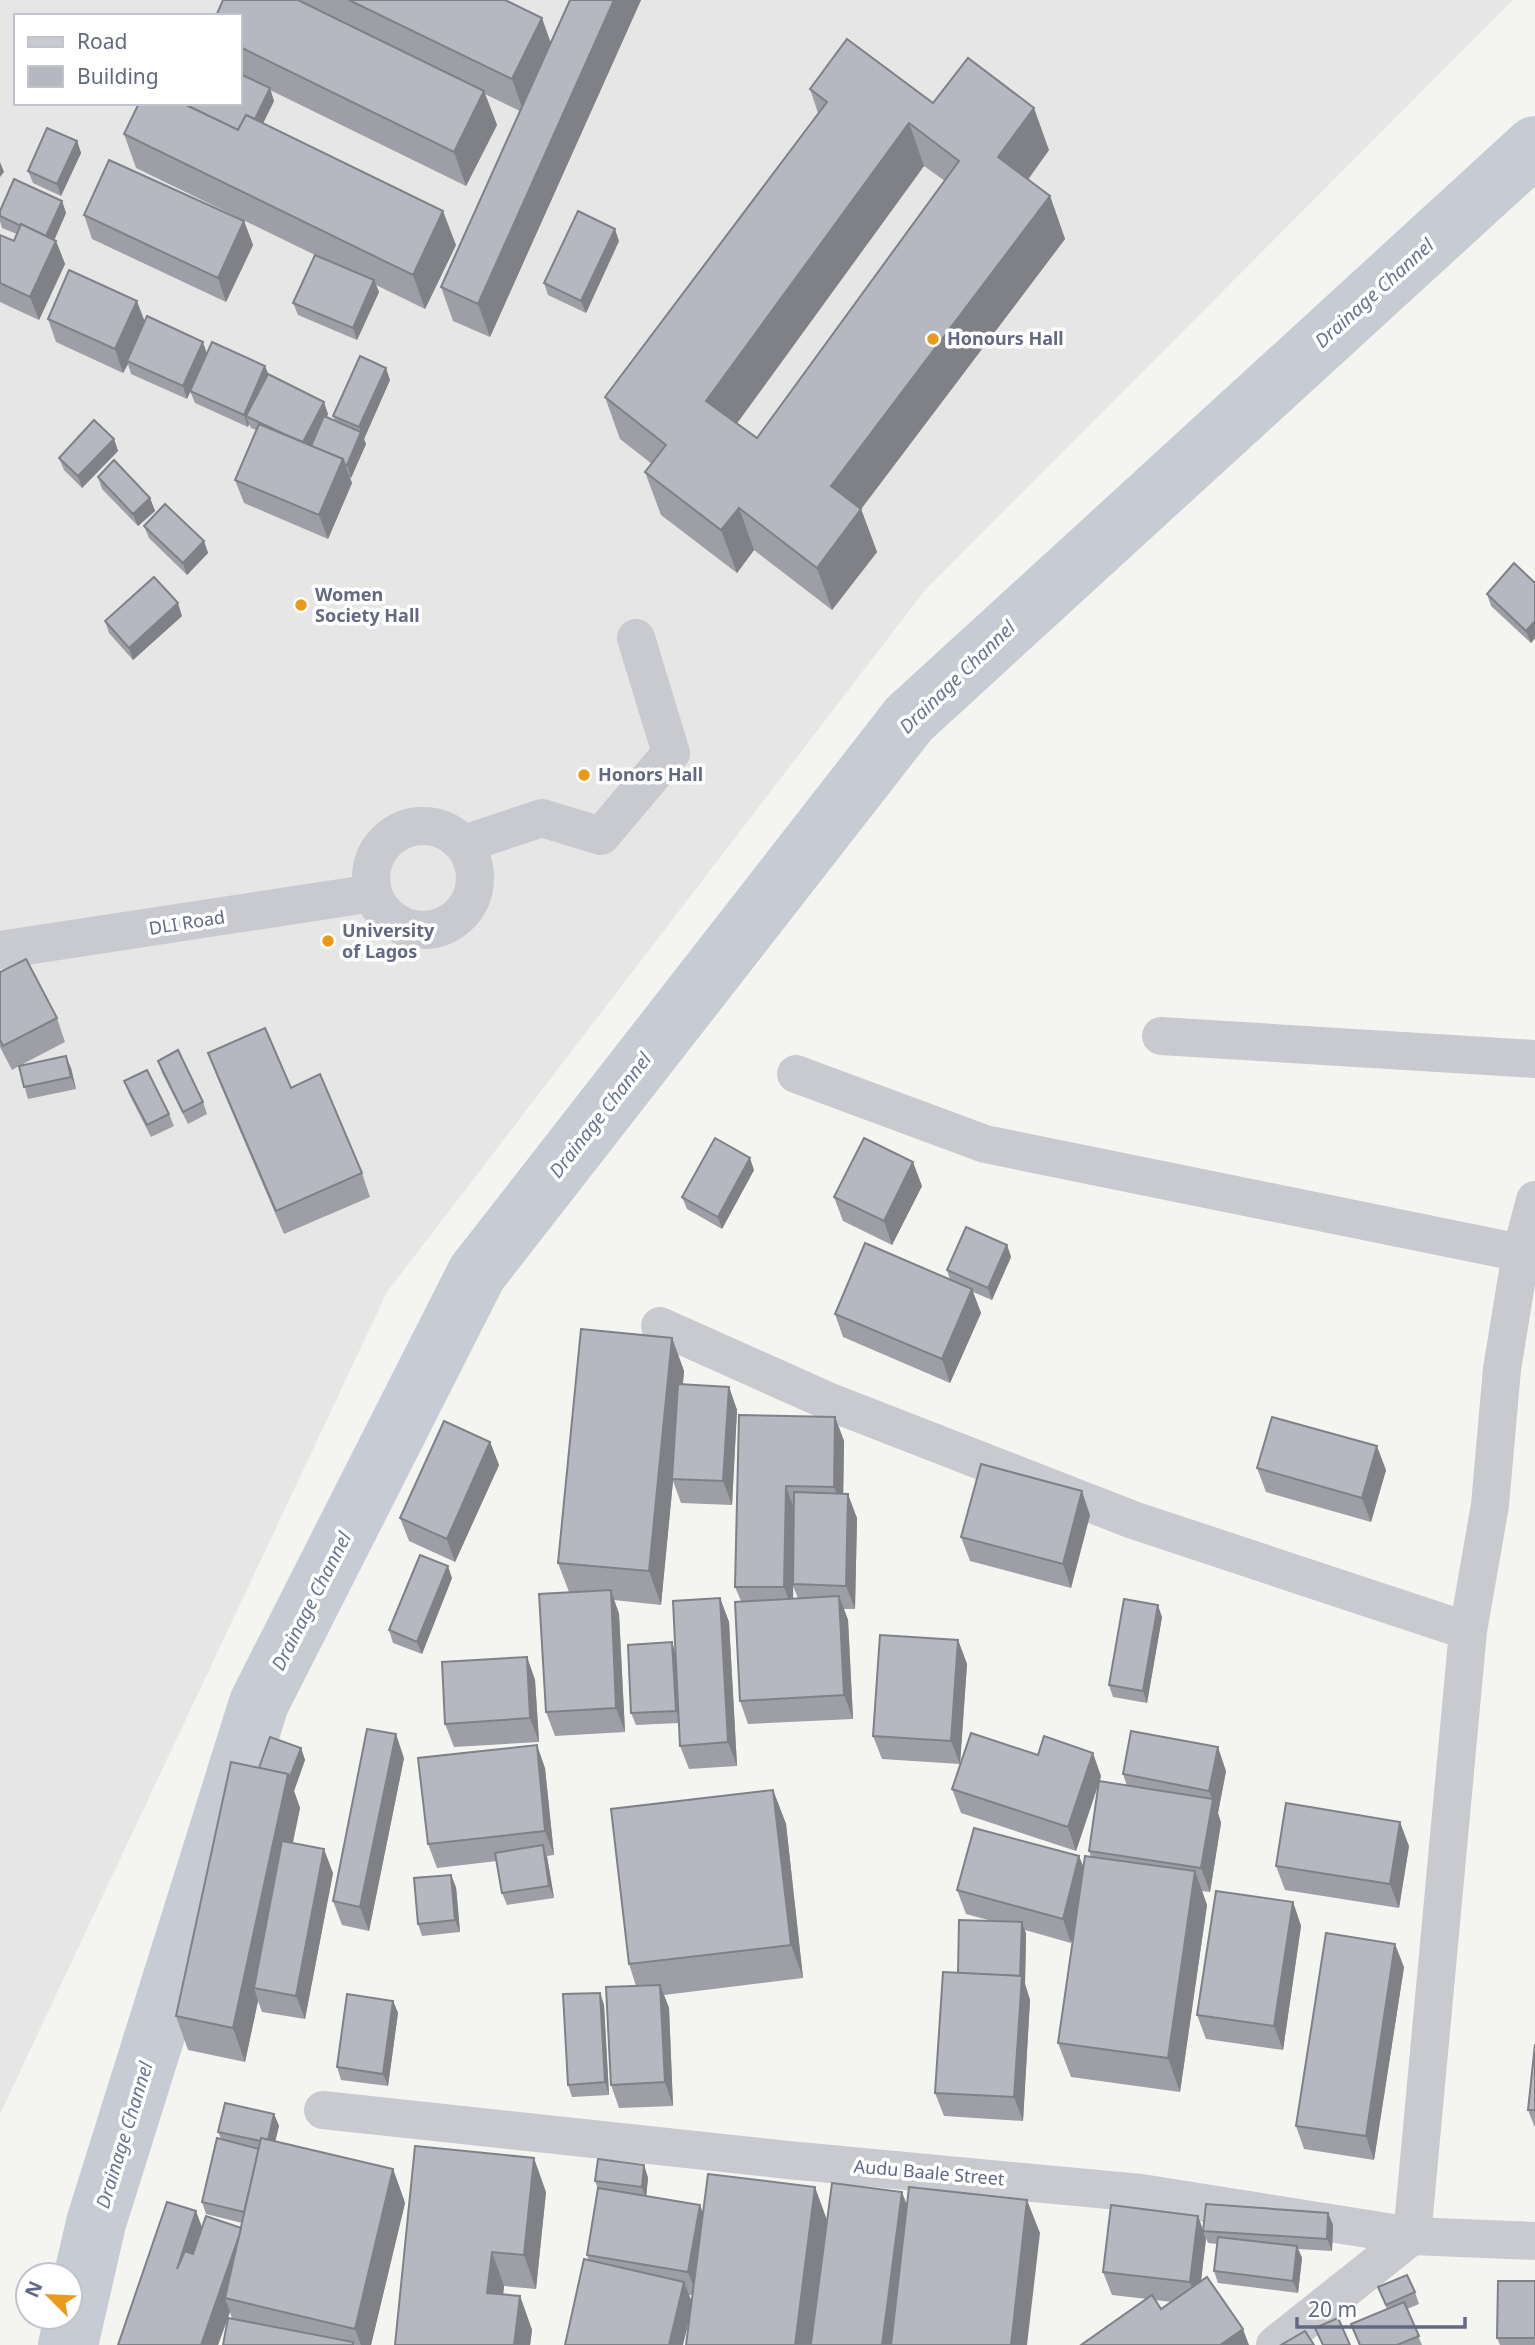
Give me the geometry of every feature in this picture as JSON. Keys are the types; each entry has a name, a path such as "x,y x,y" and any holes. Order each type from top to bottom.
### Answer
{"street":[{"path":"464,844 542,818 601,836 671,753 635,638"},
{"path":"415,825 433,826 450,832 464,844 473,860 476,878 473,896 464,911 452,922 438,929 421,931 405,928 380,909 370,876 374,858 384,843 398,831 415,825"},
{"name":"DLI Road","path":"0,950 185,924 373,893"},
{"path":"1161,1036 1535,1059"},
{"path":"796,1074 985,1143 1521,1253"},
{"path":"1275,2345 1412,2236 1468,1631 1490,1505 1502,1369 1521,1253 1535,1200"},
{"path":"660,1326 830,1402 1133,1520 1468,1631"},
{"name":"Audu Baale Street","path":"323,2110 788,2160 1141,2193 1412,2236 1535,2241"}],"shaded area":[{"name":"University of Lagos","path":"0,0 1513,0 925,590 387,1292 0,2114"}],"building":[{"path":"223,0 298,0 484,91 454,152 242,48 242,14 217,14"},
{"path":"349,0 505,0 542,18 512,79"},
{"path":"570,0 614,0 478,304 441,287"},
{"name":"Honours Hall","path":"847,39 933,103 968,58 1034,108 998,157 1050,196 831,486 861,509 817,568 739,508 721,530 645,472 666,445 605,397 827,102 810,89","holes":["909,123 959,161 757,438 706,401"]},
{"path":"242,75 270,88 255,119 246,115 238,130 190,107 242,105"},
{"path":"138,105 186,105 238,130 246,115 443,211 413,275 124,134"},
{"path":"47,128 77,141 57,184 28,171"},
{"path":"109,160 244,221 218,278 84,215"},
{"path":"14,179 62,201 46,236 0,216"},
{"path":"578,211 615,229 581,301 544,283"},
{"path":"21,224 56,241 30,297 0,283 0,235 14,241"},
{"path":"315,255 374,280 353,328 293,303"},
{"path":"69,270 137,301 115,349 48,319"},
{"path":"147,316 203,342 183,386 127,361"},
{"path":"212,342 265,366 244,415 190,391"},
{"path":"360,356 386,368 359,427 333,416"},
{"path":"268,374 324,402 303,442 246,416"},
{"path":"324,416 361,432 347,465 343,459 311,446"},
{"path":"94,420 114,439 78,476 59,458"},
{"path":"259,424 343,459 319,515 235,480"},
{"path":"114,460 150,498 133,514 98,477"},
{"path":"165,504 204,541 183,563 144,526"},
{"path":"1514,563 1535,583 1535,621 1526,631 1487,594"},
{"path":"154,577 178,603 129,648 105,621"},
{"path":"26,959 57,1018 3,1046 0,1040 0,972"},
{"path":"265,1028 291,1088 320,1074 362,1173 276,1211 208,1053"},
{"path":"178,1050 203,1102 183,1112 158,1061"},
{"path":"66,1056 71,1077 24,1087 19,1066"},
{"path":"147,1070 169,1114 147,1125 124,1081"},
{"path":"715,1138 750,1158 718,1217 682,1197"},
{"path":"864,1138 913,1162 884,1221 834,1197"},
{"path":"966,1227 1007,1245 988,1288 947,1270"},
{"path":"865,1243 972,1289 942,1359 835,1314"},
{"path":"581,1329 672,1338 649,1571 558,1563"},
{"path":"678,1384 729,1387 723,1481 672,1479"},
{"path":"739,1415 835,1417 834,1487 786,1486 784,1587 735,1587"},
{"path":"1272,1417 1377,1446 1362,1498 1257,1468"},
{"path":"444,1421 490,1442 447,1539 400,1518"},
{"path":"981,1464 1082,1491 1063,1564 961,1537"},
{"path":"794,1492 848,1494 846,1586 793,1584"},
{"path":"420,1555 448,1566 417,1642 389,1630"},
{"path":"611,1590 616,1708 546,1712 539,1594"},
{"path":"839,1596 844,1695 740,1701 735,1602"},
{"path":"720,1598 728,1742 680,1746 673,1601"},
{"path":"1124,1599 1158,1605 1143,1691 1109,1685"},
{"path":"880,1635 958,1640 951,1741 873,1736"},
{"path":"672,1642 676,1711 631,1713 628,1645"},
{"path":"527,1657 530,1718 445,1724 442,1662"},
{"path":"367,1729 396,1734 360,1907 333,1901"},
{"path":"1131,1731 1218,1747 1209,1791 1123,1774"},
{"path":"971,1733 1038,1755 1044,1736 1093,1753 1068,1827 952,1789"},
{"path":"270,1737 301,1748 289,1779 288,1774 259,1768"},
{"path":"537,1745 545,1831 428,1844 418,1758"},
{"path":"231,1762 288,1774 233,2028 176,2016"},
{"path":"1099,1781 1213,1799 1201,1868 1089,1851"},
{"path":"773,1790 791,1945 629,1964 611,1809"},
{"path":"1286,1803 1400,1822 1390,1884 1276,1866"},
{"path":"974,1828 1079,1856 1063,1919 957,1890"},
{"path":"282,1841 324,1849 296,1996 254,1988"},
{"path":"543,1845 549,1886 502,1893 495,1853"},
{"path":"1085,1856 1195,1871 1168,2058 1058,2043"},
{"path":"451,1875 455,1920 418,1924 414,1878"},
{"path":"1216,1891 1293,1902 1274,2026 1197,2015"},
{"path":"959,1920 1022,1922 1020,1976 958,1973"},
{"path":"1326,1933 1395,1944 1366,2136 1296,2126"},
{"path":"943,1972 1022,1976 1014,2097 935,2093"},
{"path":"660,1985 665,2082 611,2085 606,1987"},
{"path":"600,1993 605,2082 568,2085 563,1994"},
{"path":"347,1994 393,2001 383,2074 337,2067"},
{"path":"1535,2044 1535,2110 1528,2110"},
{"path":"225,2103 274,2114 268,2140 218,2132"},
{"path":"217,2138 259,2149 244,2212 202,2202"},
{"path":"261,2138 393,2169 355,2329 225,2298"},
{"path":"415,2146 534,2158 524,2255 492,2252 487,2293 520,2296 514,2345 395,2345"},
{"path":"598,2159 644,2165 642,2187 595,2181"},
{"path":"708,2174 815,2187 795,2345 686,2345"},
{"path":"832,2183 902,2192 882,2345 805,2345 811,2343"},
{"path":"909,2187 1027,2200 1011,2345 891,2345"},
{"path":"598,2188 700,2205 688,2272 587,2255"},
{"path":"167,2202 196,2211 177,2269 185,2251 193,2254 206,2216 241,2228 239,2236 201,2345 118,2345"},
{"path":"1206,2204 1328,2213 1327,2239 1203,2231"},
{"path":"1111,2205 1198,2216 1190,2282 1103,2272"},
{"path":"1218,2237 1297,2246 1293,2281 1214,2271"},
{"path":"584,2259 684,2282 669,2345 565,2345"},
{"path":"1407,2275 1415,2292 1386,2305 1378,2287"},
{"path":"1207,2277 1243,2329 1220,2345 1081,2345 1152,2295 1161,2309"},
{"path":"1498,2281 1535,2281 1535,2338 1497,2338"},
{"path":"1404,2302 1419,2336 1397,2345 1360,2345 1351,2324"},
{"path":"228,2318 353,2342 353,2345 223,2345"},
{"path":"1338,2318 1350,2345 1323,2345 1315,2328"},
{"path":"1305,2331 1314,2345 1281,2345"}],"waterway":[{"name":"Drainage Channel","path":"68,2345 96,2223 259,1703 477,1273 909,719 1535,146"}],"place":[{"name":"Honours Hall","path":"933,339"},
{"name":"Women Society Hall","path":"301,605"},
{"name":"Honors Hall","path":"584,775"},
{"name":"University of Lagos","path":"328,941"}]}
